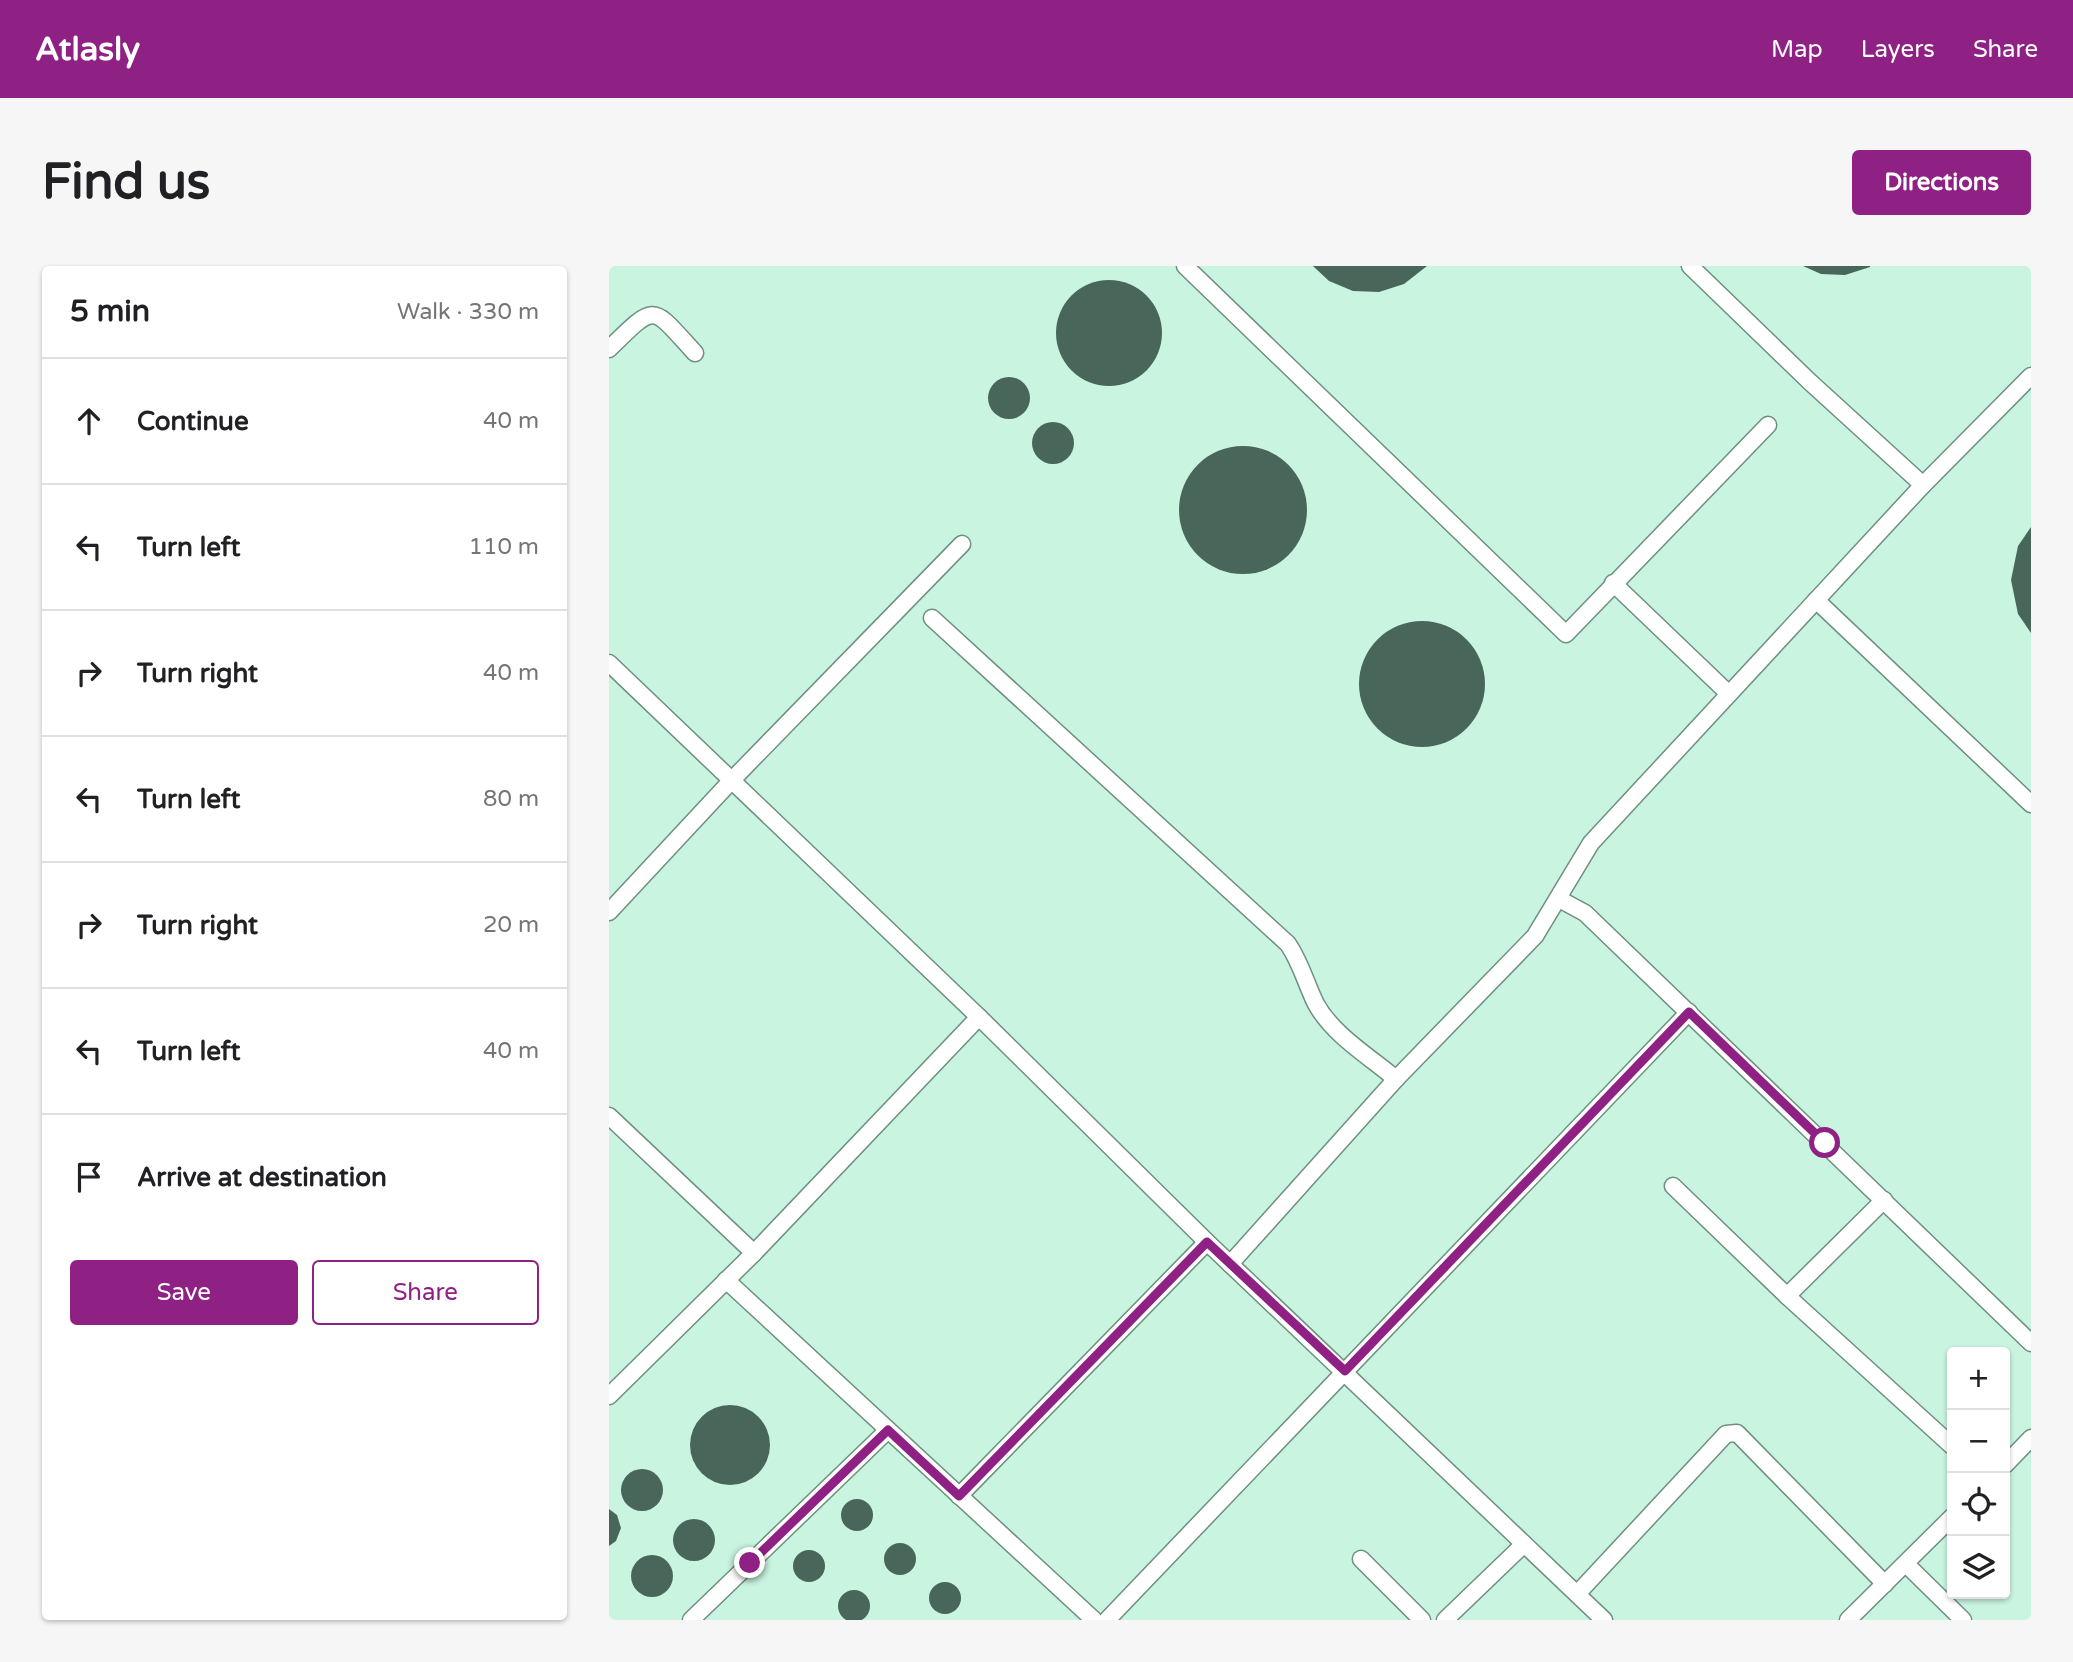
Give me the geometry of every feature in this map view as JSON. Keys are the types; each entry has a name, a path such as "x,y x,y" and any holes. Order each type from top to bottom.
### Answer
{"lane":[{"path":"1185,266 1566,634 1767,425"},
{"path":"1690,266 1810,382 1923,485"},
{"path":"609,348 643,315 653,314 662,318 695,353"},
{"path":"1230,1264 1397,1079 1535,936 1591,843 1923,485 2031,376"},
{"path":"609,912 731,781 962,544"},
{"path":"1613,583 1728,694"},
{"path":"1816,600 2031,804"},
{"path":"932,618 1287,944 1296,956 1317,1005 1333,1026 1397,1079"},
{"path":"609,663 979,1017 1207,1242 1604,1620"},
{"path":"1559,899 1585,913 2031,1343"},
{"path":"1107,1620 1689,1012"},
{"path":"609,1396 754,1253 979,1017"},
{"path":"609,1116 754,1253"},
{"path":"1673,1186 1787,1296 1947,1441"},
{"path":"1787,1296 1884,1200"},
{"path":"959,1496 1207,1242"},
{"path":"726,1280 1094,1620"},
{"path":"691,1620 888,1430"},
{"path":"1577,1594 1727,1434 1737,1433 1885,1584"},
{"path":"2010,1460 2031,1438"},
{"path":"1848,1620 1947,1522"},
{"path":"1445,1620 1524,1544"},
{"path":"1361,1559 1422,1620"},
{"path":"1906,1564 1963,1620"}],"shaded area":[{"path":"609,266 2031,266 2031,1620 609,1620"}],"building":[{"path":"1313,266 1427,266 1404,284 1379,292 1353,291 1329,281"},
{"path":"1803,266 1870,267 1845,275 1821,274"},
{"path":"1109,280 1129,284 1147,295 1158,313 1162,333 1158,353 1147,371 1129,382 1109,386 1089,382 1071,371 1060,353 1056,333 1060,313 1071,295 1089,284"},
{"path":"1009,377 1024,383 1030,398 1024,413 1009,419 994,413 988,398 994,383"},
{"path":"1053,422 1068,428 1074,443 1068,458 1053,464 1038,458 1032,443 1038,428"},
{"path":"1243,446 1268,451 1288,465 1302,485 1307,510 1302,535 1288,555 1268,569 1243,574 1218,569 1198,555 1184,535 1179,510 1184,485 1198,465 1218,451"},
{"path":"2031,527 2031,633 2018,614 2011,580 2018,546"},
{"path":"1422,621 1446,626 1466,640 1480,660 1485,684 1480,708 1466,728 1446,742 1422,747 1398,742 1378,728 1364,708 1359,684 1364,660 1378,640 1398,626"},
{"path":"722,1405 738,1405 752,1411 764,1423 770,1437 770,1453 764,1467 752,1479 738,1485 722,1485 708,1479 696,1467 690,1453 690,1437 696,1423 708,1411"},
{"path":"642,1469 657,1475 663,1490 657,1505 642,1511 627,1505 621,1490 627,1475"},
{"path":"857,1499 868,1504 873,1515 868,1526 857,1531 846,1526 841,1515 846,1504"},
{"path":"609,1509 617,1515 621,1528 616,1541 609,1546"},
{"path":"694,1519 709,1525 715,1540 709,1555 694,1561 679,1555 673,1540 679,1525"},
{"path":"900,1543 911,1548 916,1559 911,1570 900,1575 889,1570 884,1559 889,1548"},
{"path":"809,1550 820,1555 825,1566 820,1577 809,1582 798,1577 793,1566 798,1555"},
{"path":"652,1555 667,1561 673,1576 667,1591 652,1597 637,1591 631,1576 637,1561"},
{"path":"945,1582 956,1587 961,1598 956,1609 945,1614 934,1609 929,1598 934,1587"},
{"path":"854,1590 865,1595 870,1606 865,1617 854,1622 843,1617 838,1606 843,1595"}],"route":[{"path":"750,1563 888,1430 959,1496 1207,1242 1345,1371 1689,1012 1825,1143"}]}
